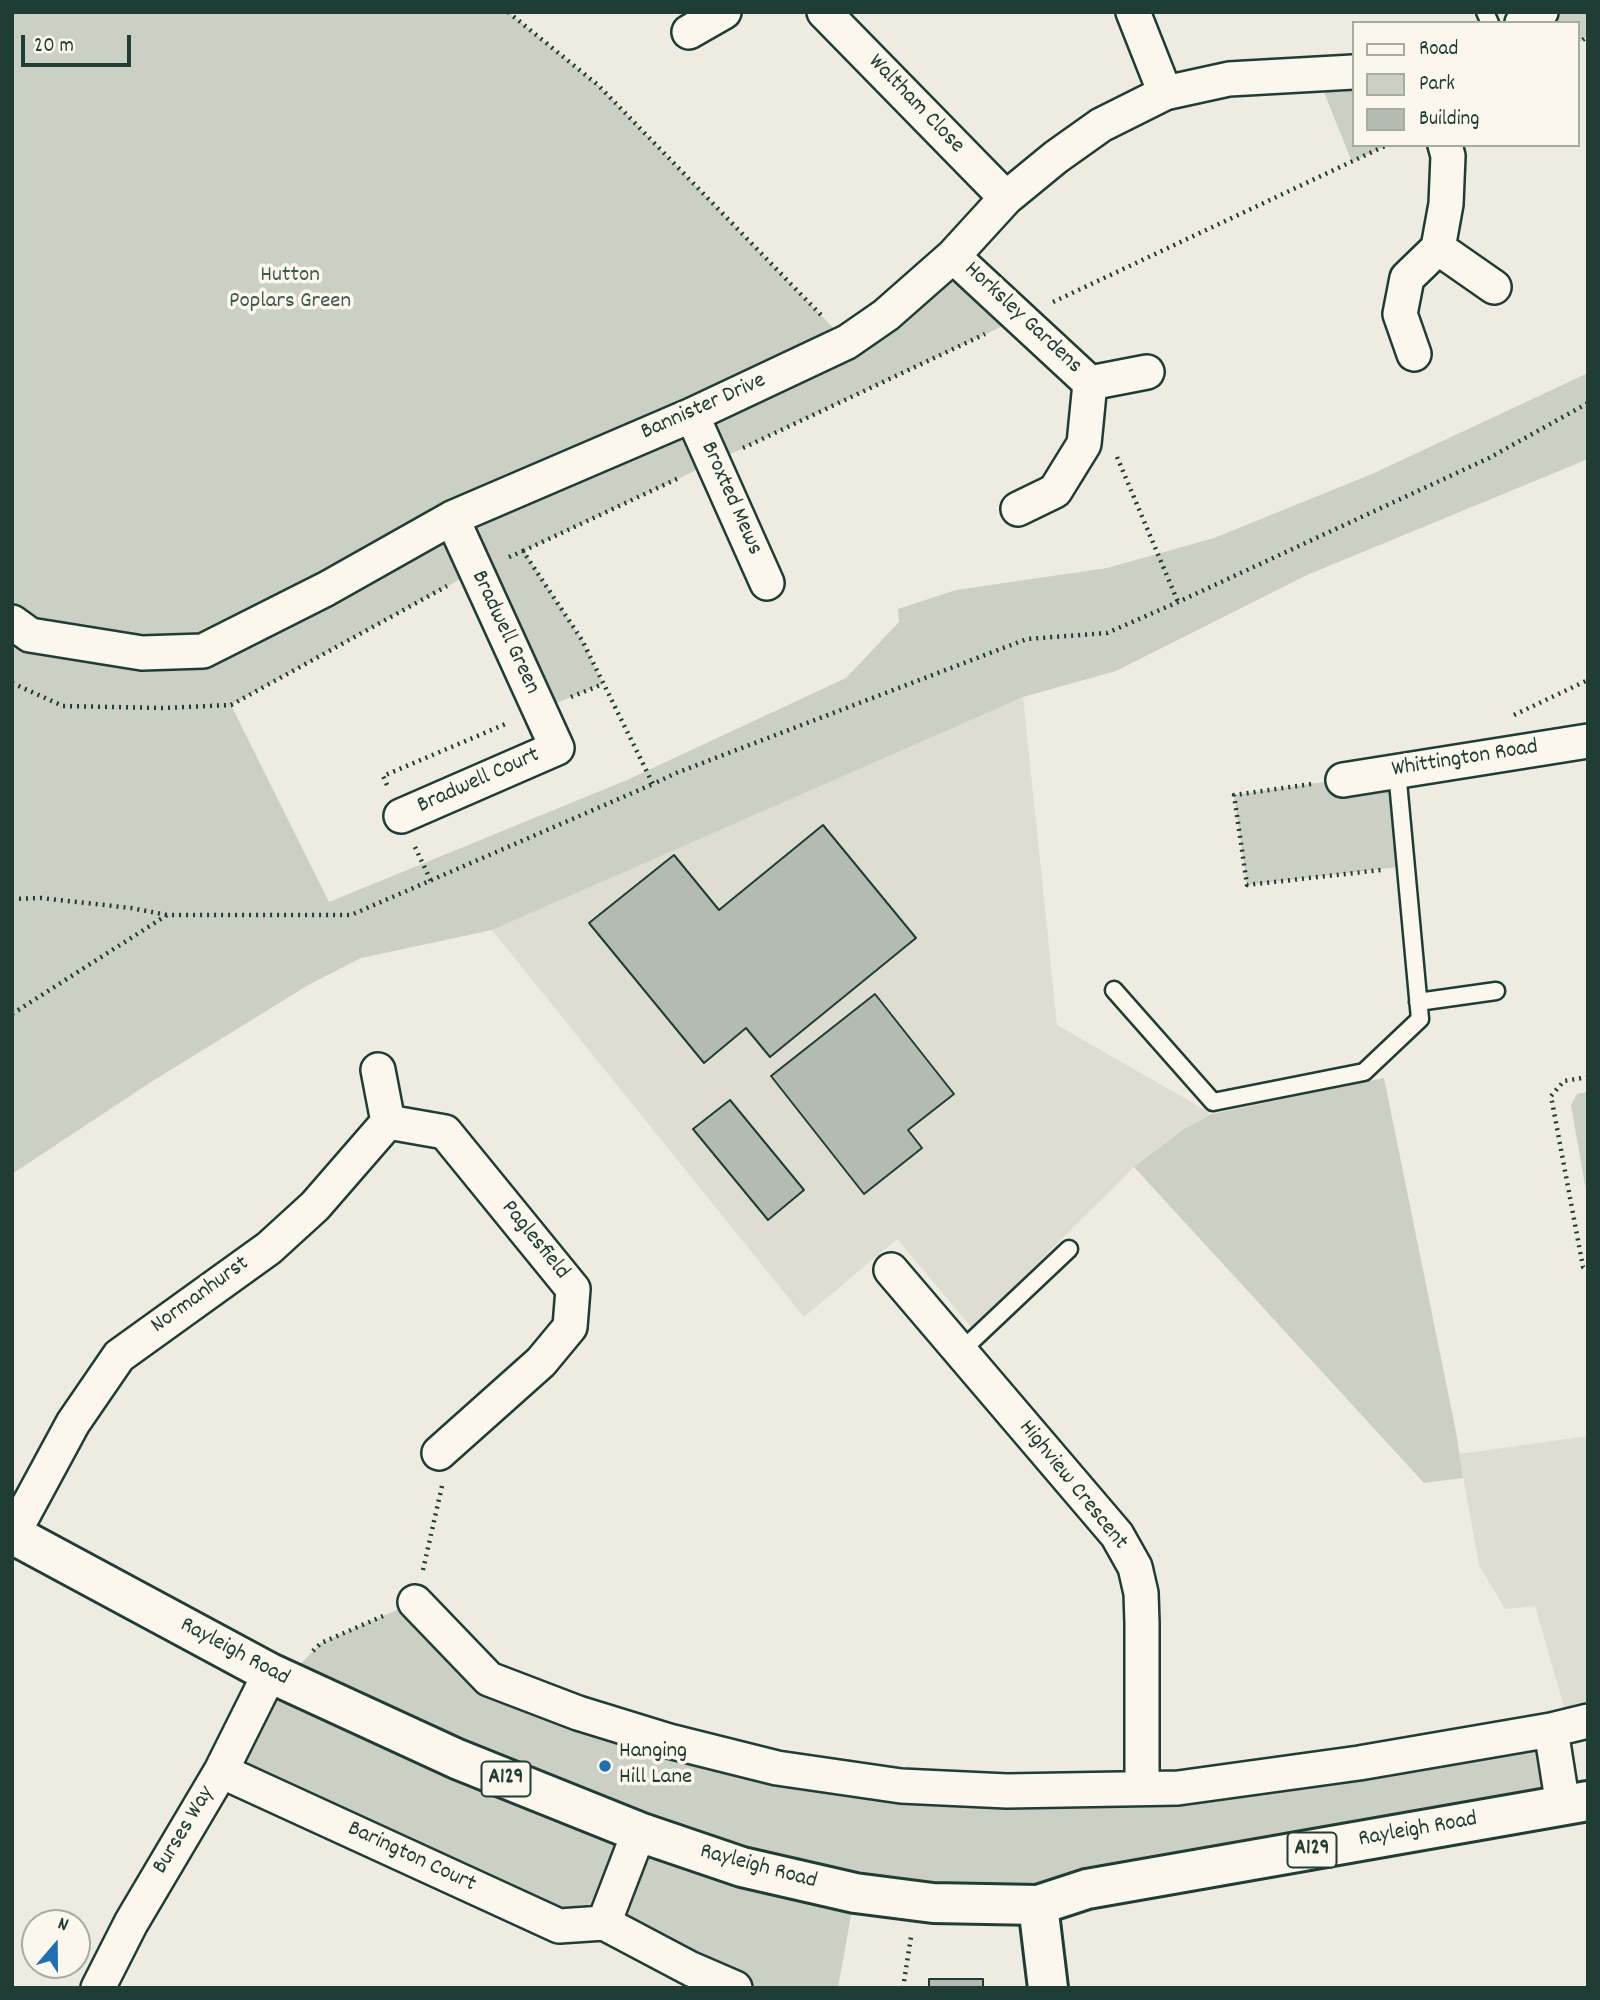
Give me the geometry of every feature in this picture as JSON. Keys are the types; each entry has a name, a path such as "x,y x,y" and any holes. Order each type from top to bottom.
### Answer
{"main road":[{"name":"Rayleigh Road","path":"13,1534 270,1673 457,1759 639,1832 742,1867 855,1893 933,1903 1038,1905 1087,1889 1575,1803"},
{"path":"1038,1905 1048,1988"}],"street":[{"path":"689,33 724,12"},
{"name":"Waltham Close","path":"824,12 1006,198"},
{"path":"1133,12 1165,93"},
{"path":"1525,21 1541,12"},
{"name":"Bannister Drive","path":"12,622 30,635 142,653 204,651 326,589 452,519 692,415 847,342 886,315 953,256 1006,198 1101,125 1165,93 1229,79 1352,72"},
{"path":"1414,354 1400,314 1407,278 1438,248 1446,204 1448,156 1446,147"},
{"path":"1438,248 1494,287"},
{"name":"Horksley Gardens","path":"953,256 1090,383"},
{"name":"Horksley Gardens","path":"1090,383 1147,372"},
{"name":"Horksley Gardens","path":"1018,509 1055,491 1084,444 1090,383"},
{"name":"Broxted Mews","path":"692,415 767,583"},
{"name":"Bradwell Green","path":"452,519 557,748"},
{"name":"Whittington Road","path":"1343,780 1588,741"},
{"name":"Bradwell Court","path":"401,816 557,748"},
{"path":"378,1070 388,1122"},
{"name":"Paglesfield","path":"388,1122 445,1132 573,1289 570,1327 541,1362 439,1453"},
{"name":"Normanhurst","path":"13,1534 74,1423 120,1356 269,1248 315,1206 388,1122"},
{"name":"Highview Crescent","path":"891,1270 1117,1535 1135,1567 1142,1603 1142,1788"},
{"path":"415,1602 489,1679 578,1713 670,1741 777,1768 901,1786 1007,1791 1178,1788 1359,1763 1551,1730 1588,1721"},
{"name":"Burses Way","path":"99,1988 131,1923 221,1771 270,1673"},
{"name":"Rayleigh Road","path":"1551,1730 1575,1803"},
{"name":"Barington Court","path":"221,1771 559,1926 604,1923"},
{"path":"639,1832 604,1923 687,1978 735,1988"}],"lane":[{"path":"1114,990 1213,1102 1364,1072 1420,1019 1397,771"},
{"path":"1418,1002 1496,990"},
{"path":"960,1352 1069,1249"}],"path":[{"path":"508,12 598,85 847,342"},
{"path":"475,570 523,551 1383,147"},
{"path":"12,899 41,898 131,908 167,915 351,915 676,773 1027,639 1107,633 1489,458 1588,403"},
{"path":"1084,444 1117,456 1178,602"},
{"path":"523,551 582,640 653,784"},
{"path":"1343,780 1234,795 1247,885 1406,866"},
{"path":"12,1014 167,915"},
{"path":"1588,1077 1564,1081 1551,1096 1584,1267 1588,1271"},
{"path":"903,1988 915,1900"}],"shaded area":[{"path":"1023,696 1057,1025 1212,1114 1184,1129 1134,1167 972,1328 897,1239 804,1317 492,930"},
{"path":"1588,1436 1588,1721 1569,1724 1535,1606 1505,1609 1479,1565 1459,1454"}],"green space":[{"name":"Hutton Poplars Green","path":"12,12 508,12 598,85 847,342 953,256 1020,318 524,551 582,640 603,684 539,710 475,571 231,705 329,902 627,780 846,678 899,622 898,609 956,590 1107,568 1214,538 1372,474 1588,373 1588,459 1307,575 1116,671 1023,697 492,930 361,958 310,984 151,1082 12,1174"},
{"path":"1541,12 1588,12 1588,36 1579,43 1579,21 1525,21"},
{"path":"1352,72 1352,147 1383,147 1352,162 1317,75"},
{"path":"1330,781 1396,787 1406,866 1247,885 1234,795"},
{"path":"1384,1078 1463,1478 1424,1483 1134,1167 1184,1129 1212,1114"},
{"path":"1588,1092 1588,1202 1571,1105 1577,1094"},
{"path":"415,1602 489,1679 669,1741 1007,1791 1551,1730 1563,1806 1087,1889 855,1893 838,1988 735,1988 691,1969 559,1926 221,1771 285,1680 321,1643"}],"building":[{"path":"823,825 916,938 770,1057 746,1028 704,1063 589,923 674,855 719,910"},
{"path":"875,994 954,1094 908,1130 922,1148 864,1194 771,1076"},
{"path":"730,1100 804,1190 768,1220 693,1129"},
{"path":"929,1979 983,1979 983,1988 929,1988"}],"place":[{"name":"Hanging Hill Lane","path":"605,1766"}]}
